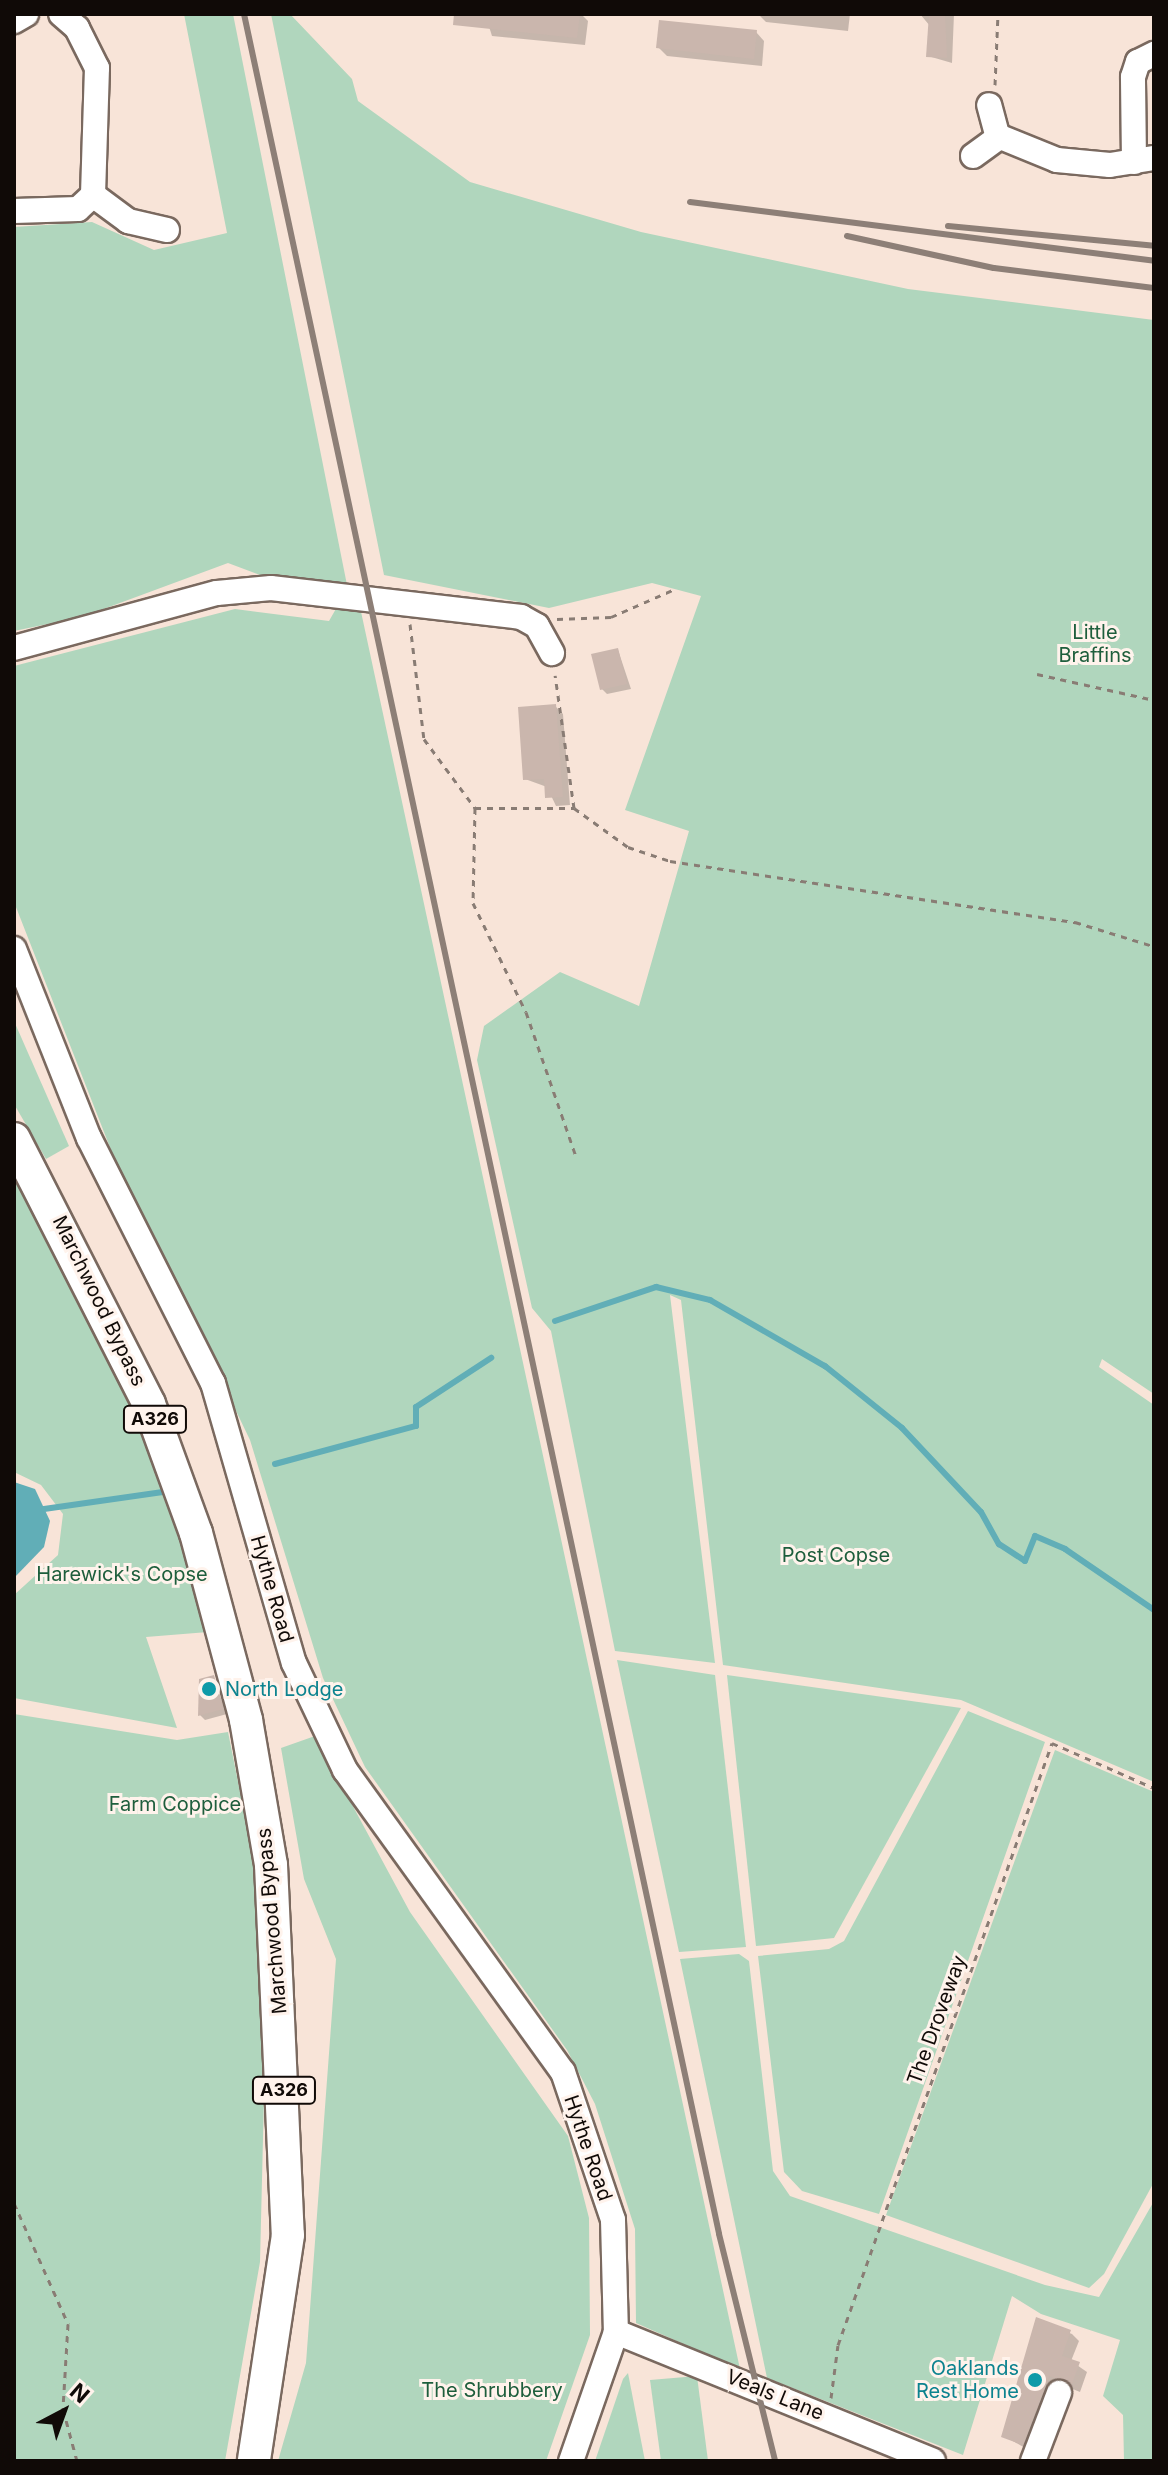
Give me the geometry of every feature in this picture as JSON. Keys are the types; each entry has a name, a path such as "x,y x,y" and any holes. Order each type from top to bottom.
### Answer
{"main road":[{"name":"Marchwood Bypass","path":"14,1139 149,1404 196,1533 246,1720 271,1865 288,2235 254,2461"}],"street":[{"path":"14,21 26,14"},
{"path":"14,211 78,209 93,195 97,68 77,28 61,14"},
{"path":"998,136 1057,160 1144,160 1133,77 1138,62 1154,54"},
{"path":"990,108 998,136"},
{"path":"973,156 998,136"},
{"path":"93,195 128,221 167,230"},
{"path":"14,648 217,593 271,588 407,600 521,617 537,626 552,653"},
{"name":"Hythe Road","path":"14,949 83,1125 213,1383 294,1663 345,1770 563,2072 613,2220 616,2332"},
{"path":"571,2461 616,2332"},
{"name":"Veals Lane","path":"616,2332 933,2461"},
{"path":"1033,2461 1059,2393"}],"path":[{"path":"990,108 999,104 998,14"},
{"path":"521,617 611,617 675,589"},
{"path":"407,600 424,739 444,775 475,808 473,903 526,1012 576,1156"},
{"path":"552,653 574,808"},
{"path":"1037,674 1154,700"},
{"path":"475,808 574,808 628,847 670,861 1075,922 1153,946"},
{"name":"The Droveway","path":"828,2417 838,2345 1052,1743 1154,1788"},
{"path":"14,2203 68,2324 63,2409 77,2461"}],"green space":[{"path":"184,14 233,14 347,585 260,575 228,563 82,617 14,631 14,227 92,222 154,250 227,233"},
{"path":"271,14 290,14 352,79 358,101 470,182 641,232 908,289 1154,320 1154,1394 1102,1359 1099,1367 1154,1405 1154,1782 961,1700 723,1665 681,1300 670,1295 715,1663 615,1651 551,1331 532,1308 477,1060 484,1026 560,972 639,1006 689,831 625,810 701,596 652,583 549,608 384,575"},
{"path":"337,607 360,607 740,2369 636,2323 635,2229 595,2104 567,2050 365,1767 323,1678 250,1440 113,1155 14,902 14,666 235,609 329,621"},
{"path":"14,1021 69,1146 46,1159 14,1104"},
{"name":"Harewick's Copse","path":"14,1175 135,1411 181,1538 208,1632 146,1637 177,1728 14,1698 14,1595 58,1555 63,1514 41,1485 14,1472"},
{"path":"617,1660 715,1675 746,1947 679,1952"},
{"path":"727,1675 961,1708 834,1938 756,1946"},
{"path":"968,1711 1045,1742 879,2214 802,2191 784,2172 758,1956 829,1949 844,1941"},
{"name":"Farm Coppice","path":"14,1714 177,1740 228,1732 255,1866 267,1974 260,2262 225,2461 14,2461"},
{"name":"The Shrubbery","path":"315,1736 410,1912 568,2136 589,2218 590,2335 546,2461 278,2461 306,2363 336,1959 304,1879 281,1748"},
{"path":"1055,1750 1154,1792 1154,2182 1104,2274 1089,2288 886,2215"},
{"path":"739,1954 749,1961 773,2171 790,2196 1045,2285 1099,2297 1154,2201 1154,2461 1124,2461 1123,2415 1103,2396 1120,2340 1041,2314 1012,2296 963,2455 767,2378 680,1959"},
{"path":"628,2373 645,2461 595,2461 623,2379"},
{"path":"697,2376 708,2461 661,2461 650,2380"}],"water":[{"path":"14,1482 35,1489 50,1521 44,1547 14,1578"}],"building":[{"path":"454,14 580,14 577,38 453,25"},
{"path":"929,14 945,14 947,58 926,57"},
{"path":"659,20 757,30 754,59 656,48"},
{"path":"618,648 627,684 600,690 591,654"},
{"path":"556,704 563,797 545,798 544,779 523,780 518,707"},
{"name":"North Lodge","path":"214,1675 223,1709 198,1716 199,1679"},
{"name":"Oaklands Rest Home","path":"1036,2317 1071,2330 1062,2356 1080,2362 1072,2384 1049,2376 1023,2445 1001,2437"}],"waterway":[{"path":"555,1321 656,1287 710,1300 825,1366 902,1428 981,1512 999,1544 1025,1561 1035,1536 1065,1549 1154,1610"},
{"path":"275,1464 416,1426 416,1407 491,1358"},
{"path":"44,1509 163,1492"}],"railway":[{"path":"244,14 719,2234 775,2461"},
{"path":"690,202 1154,261"},
{"path":"948,226 1154,246"},
{"path":"847,236 994,268 1154,288"}],"place":[{"name":"North Lodge","path":"209,1689"},
{"name":"Oaklands Rest Home","path":"1035,2380"}],"park label":[{"name":"Little Braffins","path":"1095,644"},
{"name":"Post Copse","path":"836,1555"}]}
